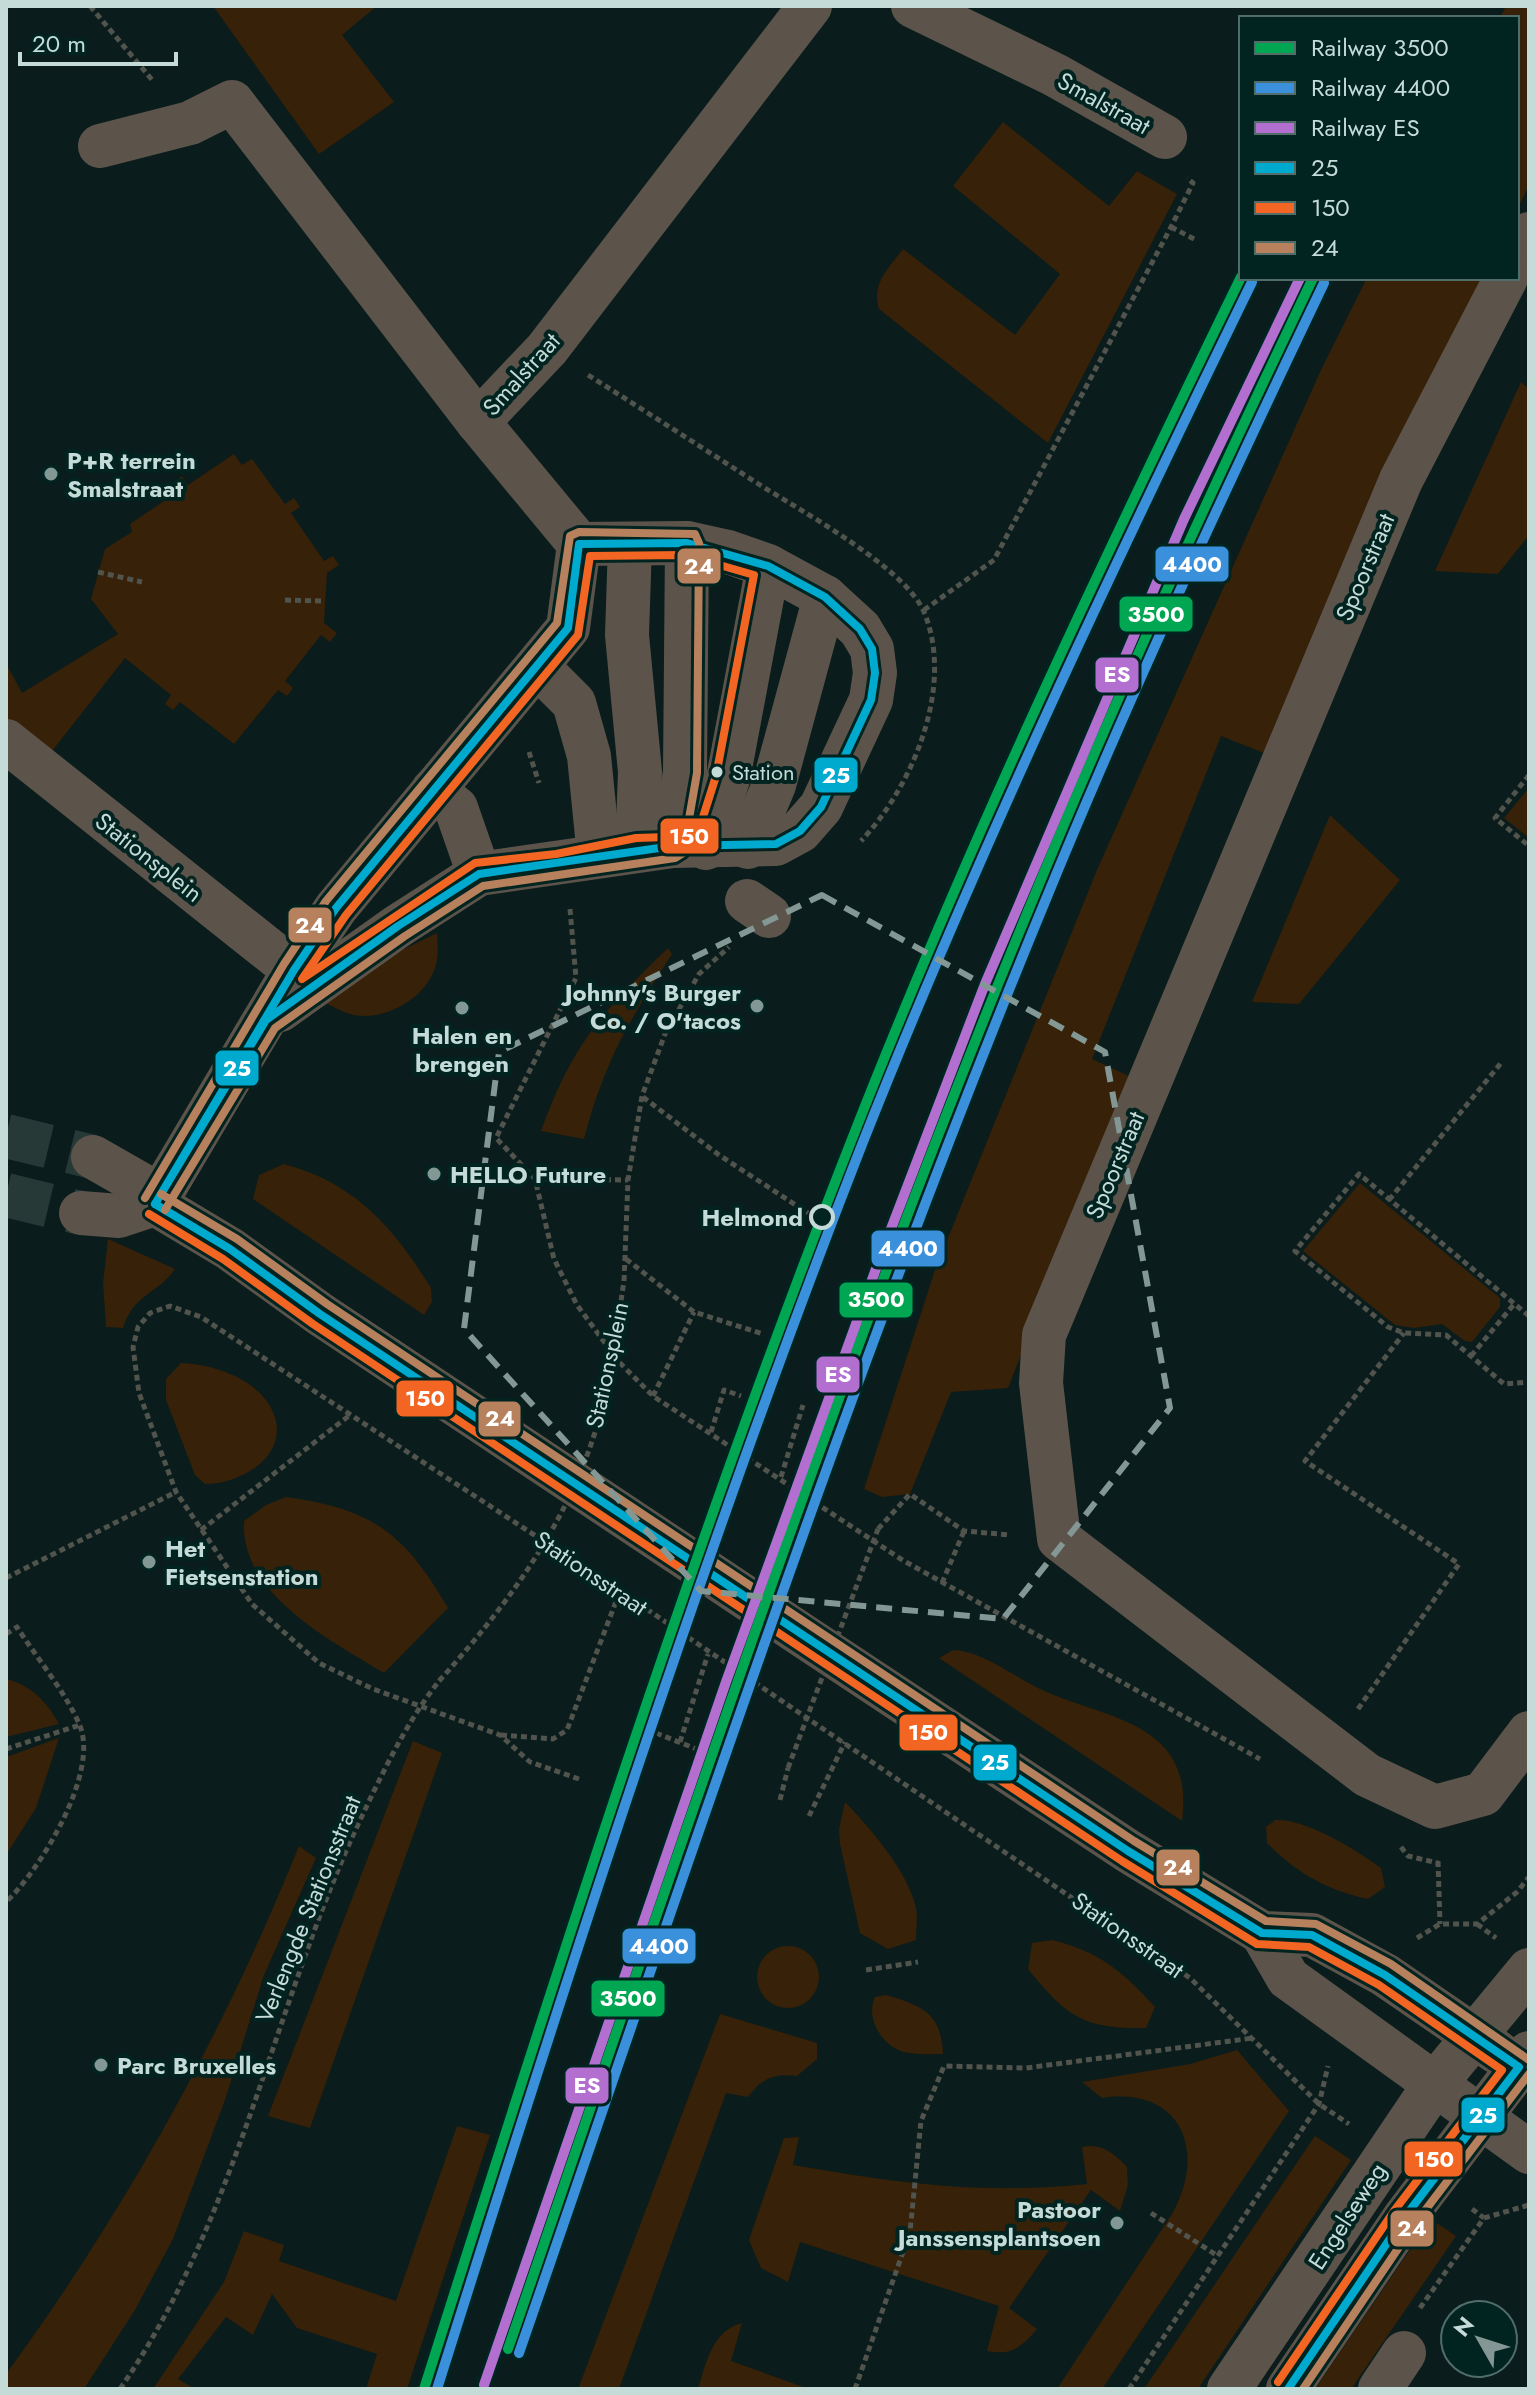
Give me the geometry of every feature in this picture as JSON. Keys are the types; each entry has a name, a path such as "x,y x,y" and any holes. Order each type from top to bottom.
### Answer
{"street":[{"name":"Smalstraat","path":"100,146 190,123 232,102 478,422 547,349 810,6"},
{"name":"Smalstraat","path":"913,6 1055,75 1165,137"},
{"path":"1519,253 1529,234"},
{"name":"Spoorstraat","path":"1059,1539 1041,1383 1044,1335 1401,480 1505,280"},
{"path":"81,1213 119,1216 155,1204 294,970 336,908 568,628 579,544 478,422"},
{"path":"266,1020 398,926 479,874 673,850 776,844 790,839 821,807 871,700 875,673 872,649 860,629 825,597 768,566 687,543 579,544"},
{"path":"673,850 685,772 687,543"},
{"path":"630,544 627,635 640,772 673,850"},
{"path":"673,850 728,779 768,566"},
{"path":"673,850 774,785 825,597"},
{"path":"537,666 574,703 589,756 673,850"},
{"name":"Stationsplein","path":"6,741 75,799 294,970"},
{"path":"433,790 456,808 479,874"},
{"path":"93,1157 142,1185 155,1204 230,1249 334,1323 1101,1833 1262,1933 1288,1978 1529,2152"},
{"path":"1059,1539 1367,1775 1435,1807 1483,1794 1529,1733"},
{"path":"1262,1933 1312,1935 1385,1975 1474,2036 1526,2065"},
{"name":"Engelseweg","path":"1229,2389 1434,2085 1529,1970"},
{"name":"Engelseweg","path":"1288,2389 1404,2218 1480,2117 1526,2065"},
{"path":"1380,2389 1404,2353"}],"path":[{"path":"924,610 994,560 1171,227 1193,183 1166,156 1165,137"},
{"path":"1171,227 1196,240"},
{"path":"98,572 142,582"},
{"path":"285,600 325,601"},
{"path":"1529,775 1495,818 1529,846"},
{"path":"569,900 576,978 496,1138 535,1179 554,1259 577,1305 619,1362 653,1396 942,1583 1265,1762"},
{"path":"1389,1200 1501,1063"},
{"path":"642,1096 719,1155 808,1213"},
{"path":"1529,1316 1359,1174 1295,1251 1388,1327 1404,1333 1446,1335 1504,1384 1529,1382"},
{"path":"535,1179 628,1180"},
{"name":"Stationsplein","path":"419,1707 522,1582 578,1478 605,1398 626,1258 694,1312"},
{"path":"1471,1356 1515,1303"},
{"name":"Stationsstraat","path":"176,1492 139,1393 133,1347 138,1327 150,1313 170,1306 201,1317 620,1591 708,1654 845,1742 1190,1978 1319,2104 1218,2256"},
{"path":"653,1396 694,1312 763,1334"},
{"path":"1331,1748 1459,1564 1305,1461 1404,1333"},
{"path":"711,1432 724,1390 741,1396"},
{"path":"781,1477 803,1405"},
{"path":"201,1530 350,1415"},
{"path":"6,1578 176,1492 252,1604 319,1663 419,1707 500,1735 553,1739 567,1730 620,1591"},
{"path":"780,1800 788,1768 878,1529 910,1494 964,1531 1059,1539"},
{"path":"942,1583 964,1531"},
{"path":"6,1634 17,1627 80,1725 85,1747 81,1767 58,1828 33,1872 6,1902"},
{"path":"680,1742 708,1654"},
{"name":"Verlengde Stationsstraat","path":"120,2389 184,2279 230,2174 339,1864 391,1754 419,1707"},
{"path":"6,1749 80,1725"},
{"path":"656,1733 704,1752"},
{"path":"500,1735 530,1762 579,1779"},
{"path":"809,1816 845,1742"},
{"path":"1435,1807 1440,1924 1477,1924 1517,1892 1529,1877"},
{"path":"1397,1842 1408,1856 1438,1863"},
{"path":"866,1970 918,1962"},
{"path":"855,2389 910,2232 921,2121 944,2066 1026,2068 1253,2038"},
{"path":"1404,2353 1421,2306 1484,2218 1529,2205"},
{"path":"1129,2389 1218,2256 1151,2213"}],"highlighted area":[{"path":"822,895 1105,1052 1170,1408 1003,1619 701,1591 464,1329 499,1052"}],"shaded area":[{"path":"213,6 377,6 342,35 394,102 319,154"},
{"path":"1506,6 1529,6 1529,185 1519,206 1519,16 1501,16"},
{"path":"1003,122 1109,206 1137,171 1177,194 1048,443 879,309 877,300 882,277 903,249 1015,335 1060,274 953,186"},
{"path":"1366,280 1483,280 1269,755 1221,736 1092,1059 1131,1077 1008,1388 951,1392 910,1494 882,1497 864,1489 935,1270 1097,870 1321,370"},
{"path":"1521,382 1529,389 1529,535 1498,574 1435,571"},
{"path":"234,454 242,465 252,459 285,504 294,498 300,507 291,513 324,561 333,556 339,565 327,573 324,623 337,633 330,642 321,635 285,681 293,688 287,696 278,690 234,744 180,702 173,710 165,704 171,695 125,658 45,760 6,727 6,663 22,693 118,634 91,599 105,549 132,532 130,524 179,491 173,482 182,476 188,485"},
{"path":"1529,788 1529,838 1504,818"},
{"path":"1330,815 1400,880 1299,1004 1252,1002"},
{"path":"437,933 438,954 434,970 419,993 409,1001 388,1012 365,1016 350,1014 325,1003 396,953"},
{"path":"668,948 672,954 631,1021 610,1063 584,1139 541,1131 565,1074 592,1030"},
{"path":"284,1164 332,1183 370,1210 387,1227 431,1288 432,1302 424,1315 253,1199 259,1175"},
{"path":"1360,1183 1500,1298 1500,1307 1472,1342 1465,1341 1442,1324 1414,1328 1395,1325 1303,1251"},
{"path":"108,1239 175,1269 133,1308 123,1328 106,1327 103,1283"},
{"path":"181,1363 229,1373 251,1386 268,1403 276,1420 277,1435 272,1449 251,1470 236,1478 205,1484 195,1475 166,1400 166,1379"},
{"path":"286,1497 342,1509 383,1529 416,1561 448,1608 384,1673 292,1612 257,1571 247,1547 244,1521 266,1505"},
{"path":"953,1650 976,1655 1042,1690 1119,1719 1161,1744 1175,1763 1182,1788 1182,1821 939,1658"},
{"path":"6,1679 23,1685 37,1696 59,1724 6,1737"},
{"path":"59,1738 36,1808 6,1855 6,1757"},
{"path":"413,1741 442,1753 310,2128 268,2116"},
{"path":"845,1802 876,1837 905,1879 916,1908 916,1940 888,1949 860,1933 840,1844 839,1829"},
{"path":"1275,1820 1301,1824 1359,1853 1381,1868 1385,1887 1368,1899 1313,1879 1267,1843 1266,1827"},
{"path":"299,1846 316,1858 264,1975 225,2100 173,2239 135,2310 84,2389 6,2389 6,2374 92,2249 169,2119 238,1985"},
{"path":"1052,1940 1084,1950 1109,1964 1132,1983 1155,2007 1146,2028 1091,2022 1078,2017 1054,1999 1028,1969 1032,1943"},
{"path":"788,1946 810,1955 819,1977 810,1999 788,2008 766,1999 757,1977 766,1955"},
{"path":"886,1995 928,2013 938,2029 943,2054 904,2052 889,2044 878,2030 872,2014 875,1997"},
{"path":"720,2014 817,2043 817,2059 797,2076 775,2076 764,2081 748,2097 726,2093 619,2389 578,2389"},
{"path":"1237,2050 1289,2111 1102,2389 1057,2389 1172,2214 1183,2190 1187,2167 1186,2146 1180,2128 1168,2113 1151,2102 1129,2097 1102,2098 1082,2082 1190,2064"},
{"path":"457,2126 490,2135 407,2389 366,2389 377,2354 297,2328 272,2294 253,2335 226,2317 178,2379 195,2389 153,2389 224,2282 244,2231 284,2245 279,2261 396,2301"},
{"path":"1315,2136 1351,2160 1198,2389 1144,2389"},
{"path":"799,2137 793,2165 904,2182 974,2188 1087,2184 1082,2147 1096,2146 1112,2153 1127,2167 1128,2185 1120,2211 1091,2190 1009,2308 1037,2329 1015,2349 987,2351 999,2306 800,2242 788,2282 761,2268 749,2240 784,2138"},
{"path":"1431,2219 1456,2236 1351,2389 1315,2389"},
{"path":"742,2323 731,2361 809,2389 698,2389 717,2341 732,2327"}],"tunnel":[{"path":"6,1136 93,1157"},
{"path":"6,1195 81,1213"}],"rail line":[{"name":"3500","path":"424,2389 575,1917 681,1604 852,1139 989,812 1240,280"},
{"name":"ES","path":"484,2385 726,1682 881,1255 985,984 1184,519 1299,280"},
{"name":"3500","path":"508,2349 759,1620 891,1258 1066,820 1204,509 1312,280"},
{"name":"4400","path":"437,2389 588,1918 693,1606 804,1296 863,1142 953,924 1049,708 1252,282"},
{"name":"4400","path":"519,2353 771,1625 972,1083 1110,747 1324,283"}],"transit line":[{"name":"24","path":"145,1198 284,964 326,901 557,623 570,536 579,532 695,534 699,543 697,773 683,853 675,858 483,886 405,936 275,1028 165,1210"},
{"name":"25","path":"687,543 768,566 825,597 860,629 872,649 875,673 871,700 821,807 800,831 776,844 673,846 479,874 398,926 266,1020 155,1204 294,970 336,908 568,628 579,544 687,543"},
{"name":"150","path":"685,555 754,575 716,776 697,836 636,838 556,854 475,863 302,979 346,915 578,635 590,556 685,555"},
{"name":"24","path":"161,1194 237,1239 327,1304 1134,1841 1266,1921 1316,1924 1391,1964 1529,2060"},
{"name":"25","path":"155,1204 230,1249 320,1314 1128,1851 1262,1933 1312,1935 1385,1975 1519,2067 1404,2218 1288,2389"},
{"name":"150","path":"149,1214 223,1259 313,1324 1122,1861 1257,1944 1309,1947 1379,1985 1502,2070 1394,2211 1278,2382"},
{"name":"24","path":"1303,2389 1414,2225 1529,2074"}],"place":[{"name":"P+R terrein Smalstraat","path":"51,474"},
{"name":"Station","path":"717,772"},
{"name":"Johnny's Burger Co. / O'tacos","path":"757,1006"},
{"name":"Halen en brengen","path":"462,1008"},
{"name":"HELLO Future","path":"434,1174"},
{"name":"Helmond","path":"822,1217"},
{"name":"Het Fietsenstation","path":"149,1562"},
{"name":"Parc Bruxelles","path":"101,2065"},
{"name":"Pastoor Janssensplantsoen","path":"1117,2223"}]}
